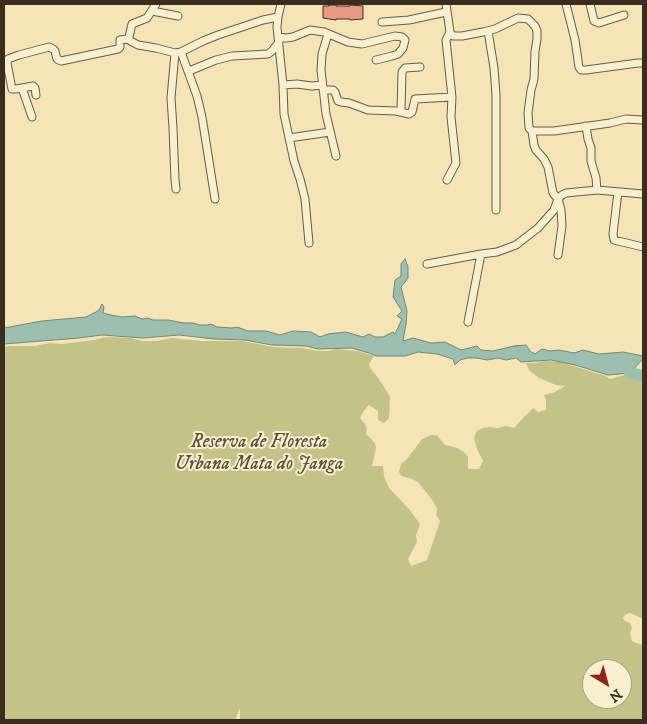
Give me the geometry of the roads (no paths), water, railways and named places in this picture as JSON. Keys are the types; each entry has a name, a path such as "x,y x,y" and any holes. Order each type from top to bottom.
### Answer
{"street":[{"path":"127,39 132,24 147,18 156,4"},
{"path":"281,4 278,17 284,114 305,200 309,243"},
{"path":"446,4 450,32 451,35 456,37 495,29 518,18 528,19 535,26 537,31 528,113 529,128 534,131 554,131 626,119 643,120"},
{"path":"566,4 581,70 643,63"},
{"path":"590,4 594,21 599,23 624,15"},
{"path":"152,11 178,16"},
{"path":"382,22 409,20 446,12"},
{"path":"36,95 34,86 13,90 7,61 11,58 49,47 53,48 57,59 61,61 114,50 119,48 120,40 127,39 138,45 178,52 218,34 278,17"},
{"path":"189,71 232,56 268,54 279,40 310,30 324,32 348,42 362,44 399,36 405,40 403,48 398,54 376,60"},
{"path":"488,31 496,95 496,210"},
{"path":"447,180 456,163 446,40 450,32"},
{"path":"328,34 321,59 324,101 336,156"},
{"path":"178,52 189,71 202,117 215,198"},
{"path":"176,189 171,98 178,52"},
{"path":"401,111 402,72 407,68 420,67"},
{"path":"283,84 298,84 333,90 338,101 341,102 374,110 410,113 412,112 415,99 452,97"},
{"path":"22,88 32,117"},
{"path":"586,126 591,148 591,161 596,178 596,190"},
{"path":"534,131 534,145 548,167 553,193 558,199 562,216 558,255"},
{"path":"289,138 330,132"},
{"path":"427,264 498,252 516,245 547,219 562,195 572,192 596,190 643,194"},
{"path":"618,192 613,238 616,242 643,247"},
{"path":"468,322 481,254"}],"waterway":[{"path":"630,373 643,376"}],"park label":[{"name":"Reserva de Floresta Urbana Mata do Janga","path":"259,454"}]}
